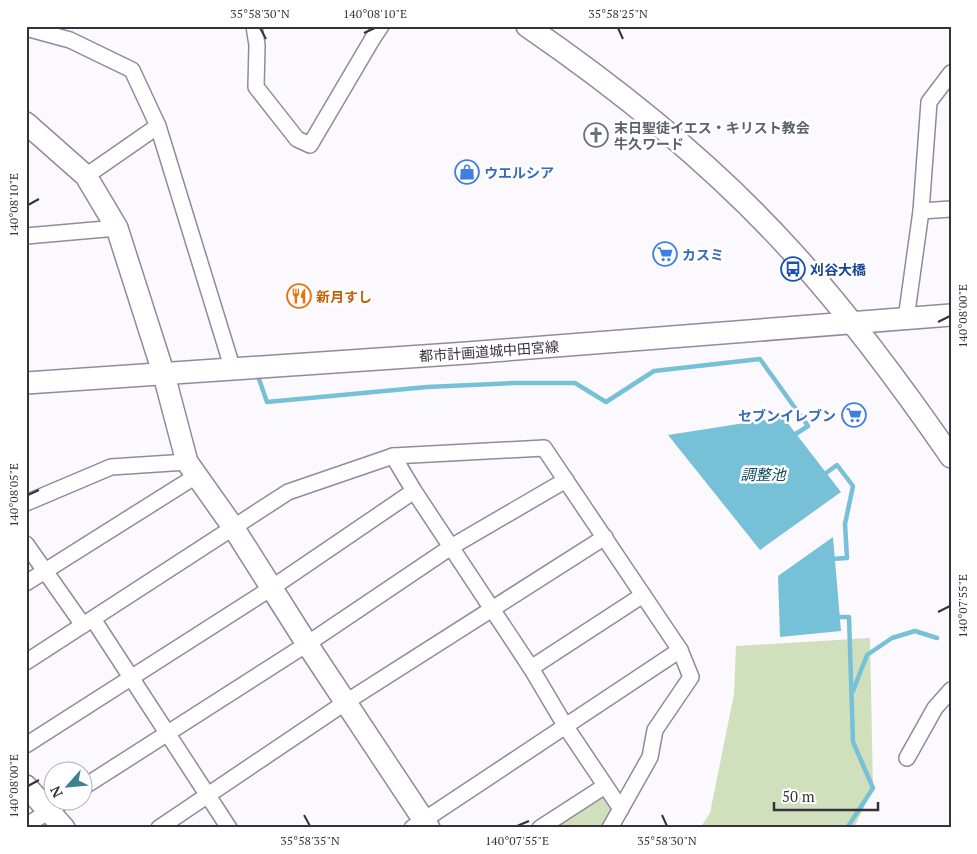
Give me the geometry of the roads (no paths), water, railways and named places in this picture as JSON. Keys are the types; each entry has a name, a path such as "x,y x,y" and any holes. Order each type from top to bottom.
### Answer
{"street":[{"path":"254,26 257,45 256,88 297,139 310,145 372,38 381,26"},
{"path":"527,26 582,64 628,100 713,172 793,253 853,322 888,367 951,457"},
{"path":"26,28 70,40 132,70 158,126 233,370"},
{"path":"906,319 921,211 929,102 951,73"},
{"path":"26,123 86,176 117,228 164,375 191,469 233,527 272,587 346,702 421,825 680,650"},
{"path":"86,176 158,126"},
{"path":"921,211 951,209"},
{"path":"26,236 117,228"},
{"name":"都市計画道城中田宮線","path":"26,384 951,315"},
{"path":"26,662 288,492 393,456 544,448 680,650 691,677 655,730 650,757 610,828"},
{"path":"393,456 531,668 566,727 621,809"},
{"path":"26,503 111,467 191,469"},
{"path":"26,583 191,469"},
{"path":"92,782 307,644 451,547 566,480"},
{"path":"26,745 132,679 414,491"},
{"path":"159,828 346,702 605,537"},
{"path":"26,544 45,571 132,679 229,828"},
{"path":"531,668 643,595"},
{"path":"907,758 935,708 951,690"},
{"path":"26,786 42,797"},
{"path":"540,828 605,786"},
{"path":"26,826 47,812"},
{"path":"58,812 64,828"}],"water":[{"name":"調整池","path":"783,417 841,492 760,550 668,435"},
{"path":"833,537 841,631 780,637 778,576"}],"waterway":[{"path":"259,379 267,402 427,387 514,383 575,383 606,402 654,371 760,359 808,426 791,437"},
{"path":"822,476 837,465 853,486 845,524 847,558 831,559"},
{"path":"836,617 849,617 853,742 873,788 847,828"},
{"path":"853,691 867,655 892,638 915,631 937,638"}],"place":[{"name":"末日聖徒イエス・キリスト教会 牛久ワード","path":"596,135"},
{"name":"ウエルシア","path":"467,172"},
{"name":"カスミ","path":"665,254"},
{"name":"刈谷大橋","path":"793,269"},
{"name":"新月すし","path":"299,296"},
{"name":"セブンイレブン","path":"854,415"}]}
